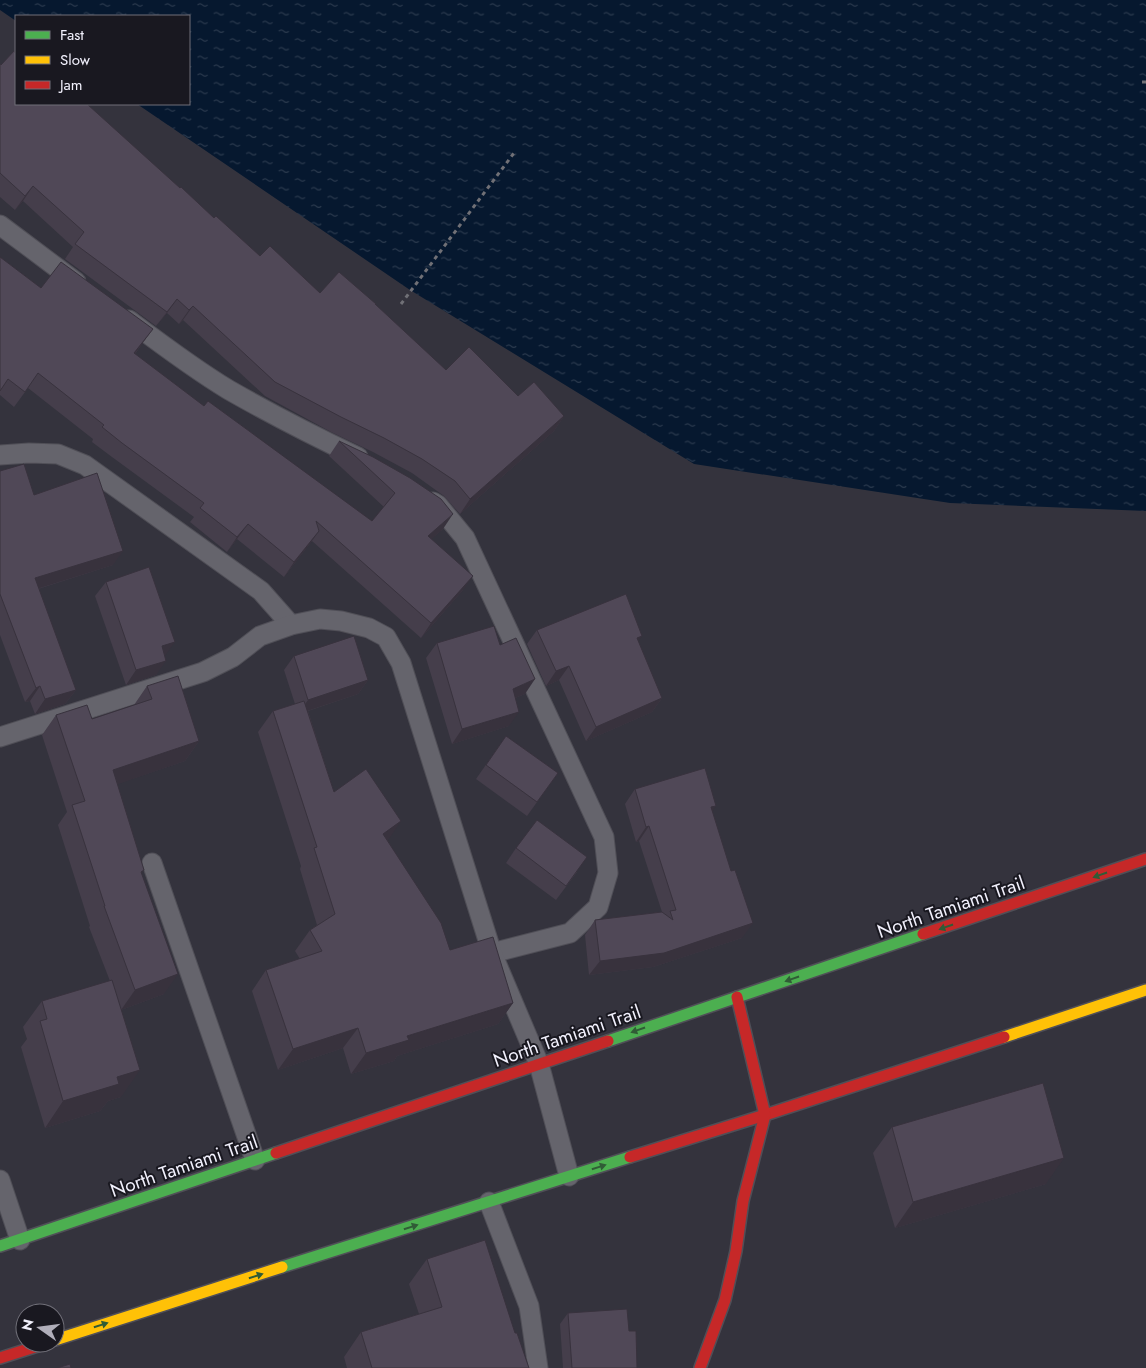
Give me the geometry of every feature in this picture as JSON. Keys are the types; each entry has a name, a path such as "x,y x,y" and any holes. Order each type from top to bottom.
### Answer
{"main road":[{"name":"North Tamiami Trail","path":"0,1246 1146,860"},
{"path":"65,1337 765,1115 1146,990"},
{"path":"700,1368 725,1300 736,1251 743,1201 765,1115 737,997"},
{"path":"0,1358 15,1353"}],"lane":[{"path":"0,225 93,294"},
{"path":"116,311 179,357 229,390 326,442 376,466"},
{"path":"0,456 29,453 58,454 85,465 261,591 291,625"},
{"path":"422,494 438,505 465,538 604,837 608,873 598,907 570,933 492,953"},
{"path":"0,737 203,672 233,657 260,636 291,625 320,619 341,621 368,628 386,637 401,663 492,953 539,1064 569,1176"},
{"path":"152,863 255,1160"},
{"path":"0,1180 20,1240"},
{"path":"489,1202 529,1306 538,1368"}],"path":[{"path":"402,304 514,153"}],"water":[{"path":"0,0 1146,0 1146,511 950,503 694,464 410,290 138,105 190,105 190,15 15,15 15,20 0,10"}],"building":[{"path":"14,51 15,105 88,105 214,218 216,216 260,256 270,246 320,293 339,272 446,370 469,347 518,396 534,382 564,416 470,499 455,481 422,459 275,382 193,306 189,310 177,299 167,312 75,244 84,232 33,186 25,196 0,173 1,65"},
{"path":"0,257 41,288 61,262 153,329 134,353 204,406 208,401 372,521 395,493 339,441 373,457 410,478 441,499 453,514 428,536 473,576 431,623 316,521 319,531 294,562 248,524 237,537 200,508 204,503 122,443 102,427 104,425 38,373 25,392 8,379 0,391"},
{"path":"24,464 34,495 97,473 123,551 35,578 76,690 45,699 40,686 36,688 0,594 0,471"},
{"path":"149,567 175,642 162,646 166,661 136,670 106,582"},
{"path":"626,594 642,636 637,638 662,698 596,727 569,666 556,671 537,630"},
{"path":"494,626 500,645 516,638 535,679 513,689 519,712 462,729 437,643"},
{"path":"354,636 368,680 308,700 294,656"},
{"path":"178,676 199,741 113,770 144,870 141,872 178,974 135,990 104,906 72,805 85,801 56,715 87,705 92,719 152,699 147,686"},
{"path":"304,701 334,792 366,769 401,821 383,834 441,923 450,950 493,937 513,1003 407,1036 409,1040 366,1053 358,1028 293,1049 266,970 322,951 310,930 335,914 314,848 317,847 273,711"},
{"path":"506,736 558,773 537,802 486,765"},
{"path":"705,768 716,806 711,807 731,871 735,870 753,923 664,953 600,961 595,920 662,912 673,920 670,911 676,910 649,826 646,827 635,789"},
{"path":"537,820 587,857 566,886 516,848"},
{"path":"112,980 140,1070 117,1077 119,1084 63,1101 40,1021 47,1019 42,1001"},
{"path":"1043,1083 1064,1158 913,1202 892,1127"},
{"path":"485,1240 515,1333 517,1333 529,1368 372,1368 361,1332 442,1307 427,1259"},
{"path":"627,1309 629,1331 636,1331 637,1368 572,1368 568,1313"},
{"path":"70,1364 71,1368 57,1368"}],"traffic: fast":[{"path":"608,1041 923,934"},
{"path":"0,1246 276,1153"},
{"path":"282,1267 630,1157"}],"traffic: slow":[{"path":"1004,1037 1146,990"},
{"path":"65,1337 282,1267"}],"traffic: jam":[{"path":"923,934 1146,859"},
{"path":"700,1368 725,1300 736,1251 743,1201 765,1115 737,997"},
{"path":"630,1157 1004,1037"},
{"path":"276,1153 608,1041"},
{"path":"0,1358 16,1353"}]}
